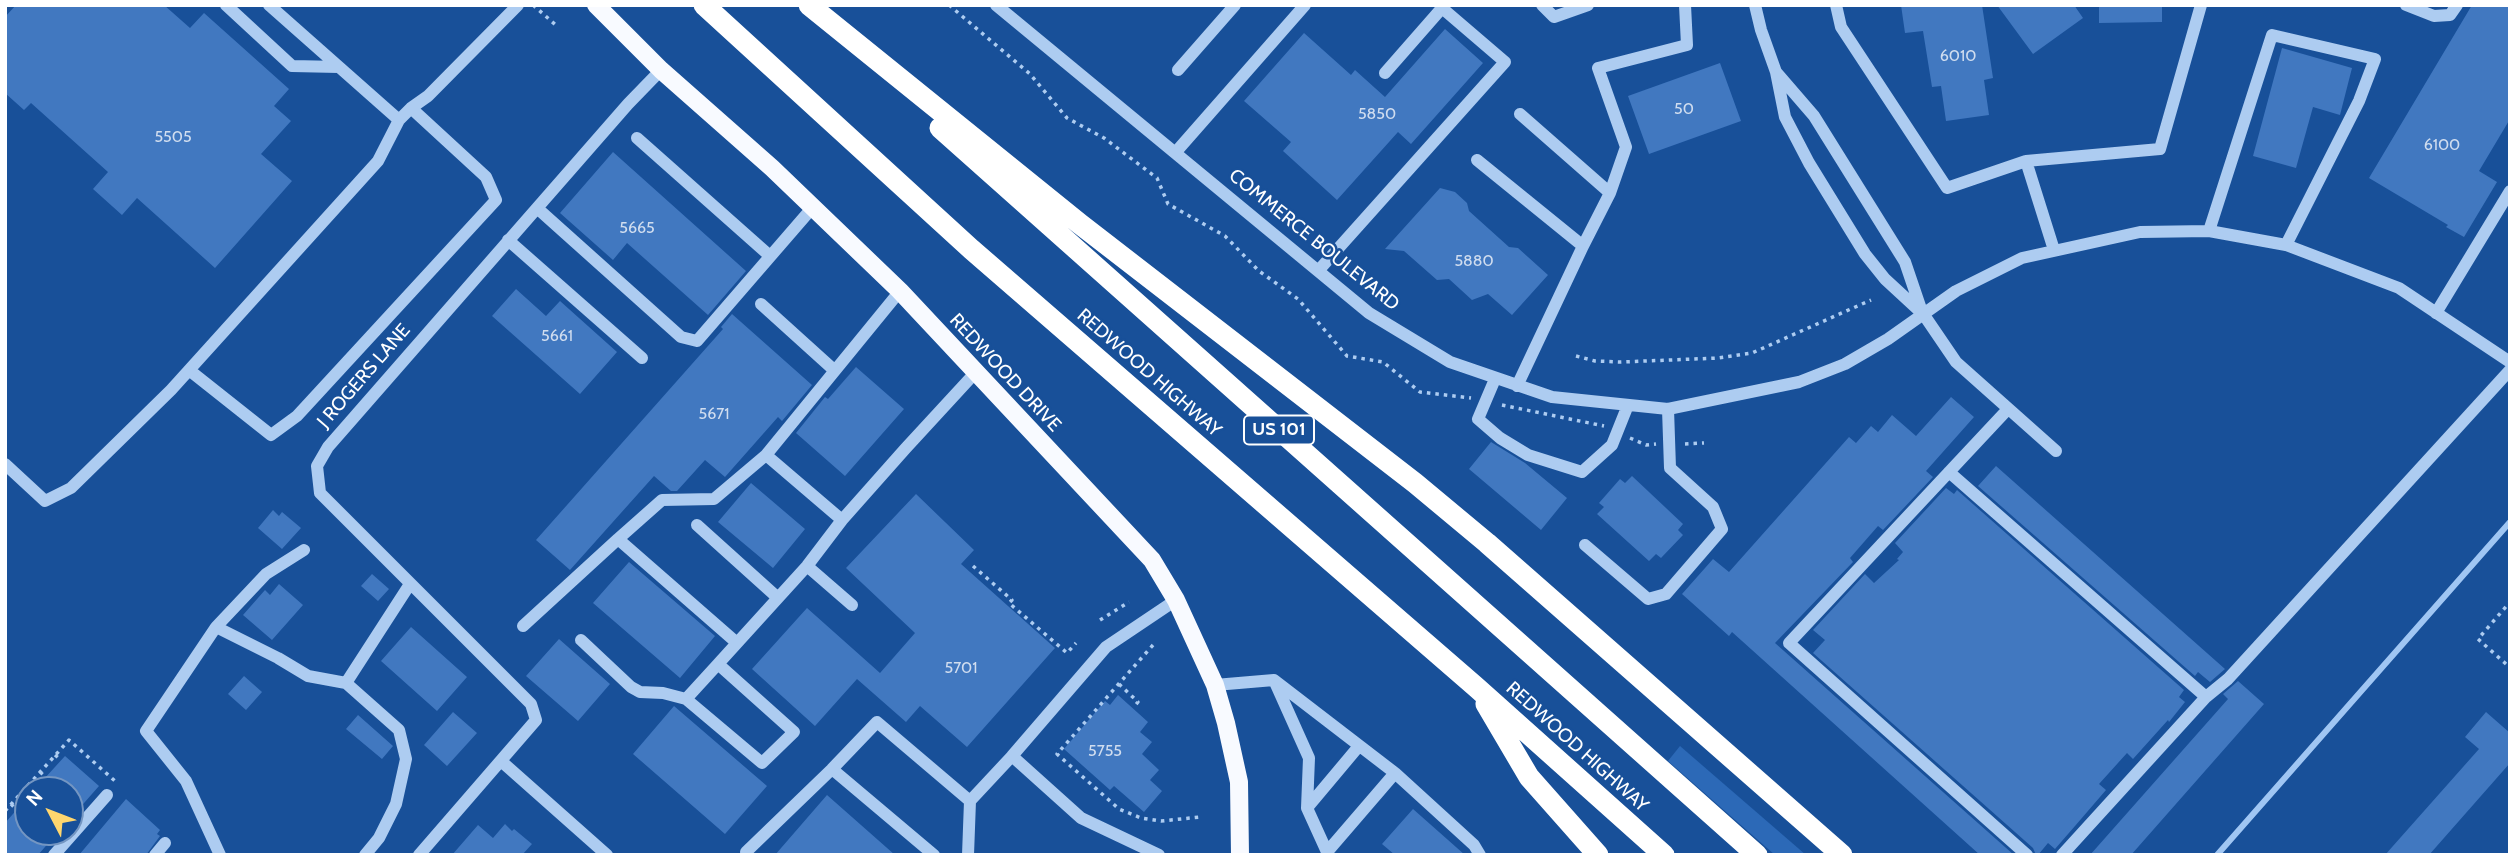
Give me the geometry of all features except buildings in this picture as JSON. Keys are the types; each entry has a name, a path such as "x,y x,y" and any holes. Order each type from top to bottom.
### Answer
{"highway":[{"name":"REDWOOD HIGHWAY","path":"704,5 971,249 1476,687 1664,855"},
{"name":"REDWOOD HIGHWAY","path":"802,5 1757,855"},
{"path":"809,5 1080,224 1477,534 1842,855"},
{"path":"1476,687 1529,776 1598,855"}],"main road":[{"name":"REDWOOD DRIVE","path":"596,5 661,70 772,167 900,291 1152,560 1177,600 1215,685 1239,782 1240,855"}],"street":[{"path":"226,5 292,66 340,67"},
{"path":"269,5 399,120"},
{"path":"5,464 45,501 71,488 189,370 378,161 399,120 428,96 519,5"},
{"path":"1178,70 1235,5"},
{"path":"1175,153 1305,5"},
{"path":"1542,5 1554,17 1588,5"},
{"path":"1517,386 1610,193 1626,146 1598,68 1687,45 1685,5"},
{"path":"1755,5 1776,72 1785,117 1809,163 1865,254 1885,279 1924,315 1956,362 2056,451"},
{"path":"1836,5 1841,27 1947,188 2026,162 2160,149 2201,5"},
{"path":"2406,5 2434,16 2450,15 2457,5"},
{"name":"COMMERCE BOULEVARD","path":"997,6 1369,313 1450,362 1552,397 1668,409 1799,382 1844,364 1924,315 1956,291 2022,258 2140,232 2209,231 2286,245 2399,288 2510,362"},
{"path":"1318,271 1505,62 1442,8 1385,73"},
{"path":"2209,231 2272,36 2375,59 2359,102 2286,245"},
{"name":"J ROGERS LANE","path":"502,761 536,720 531,704 320,493 317,466 328,446 628,104 661,70"},
{"path":"1776,72 1814,116 1905,262 1924,315"},
{"path":"189,370 271,435 297,416 496,200 486,177 411,108"},
{"path":"1520,114 1610,193"},
{"path":"637,138 770,256"},
{"path":"1477,160 1583,246"},
{"path":"2026,162 2054,250"},
{"path":"2437,313 2505,208 2510,191"},
{"path":"537,208 681,337 697,341 813,207"},
{"path":"508,240 642,358"},
{"path":"523,626 663,500 714,499 766,455 900,291"},
{"path":"761,304 834,370"},
{"path":"2063,855 2510,370"},
{"path":"686,699 807,566 842,520 975,373"},
{"path":"1495,379 1478,419 1500,438 1528,456 1582,472 1612,445 1628,405"},
{"path":"2008,408 1789,643 2026,855"},
{"path":"1585,545 1648,599 1666,594 1722,529 1713,507 1670,468 1668,409"},
{"path":"766,455 842,520"},
{"path":"1949,472 2206,698"},
{"path":"697,525 778,598"},
{"path":"618,539 737,643"},
{"path":"220,855 186,781 146,731 216,627 266,574 304,550"},
{"path":"807,566 852,605"},
{"path":"346,683 410,584"},
{"path":"968,855 970,801 1106,647 1177,600"},
{"path":"216,627 308,676 346,683 399,730 406,759 396,804 379,838 365,855"},
{"path":"581,640 631,687 640,692 663,693 686,699 762,763 794,732 718,664"},
{"path":"1215,685 1274,680 1395,773 1474,845 1479,855"},
{"path":"1274,680 1309,758 1307,808 1327,852 1395,773"},
{"path":"746,852 877,722 970,801"},
{"path":"1307,808 1359,746"},
{"path":"1012,755 1082,818 1159,855"},
{"path":"419,855 502,761 607,855"},
{"path":"832,769 934,855"},
{"path":"54,855 107,795"},
{"path":"155,855 165,843"}],"path":[{"path":"533,5 558,27"},
{"path":"1576,356 1595,361 1620,362 1718,358 1752,353 1871,300"},
{"path":"973,566 1067,653 1076,643"},
{"path":"1100,621 1129,602"},
{"path":"2506,664 2478,639 2510,602"},
{"path":"1153,645 1057,754 1119,809 1141,818 1161,821 1200,817"},
{"path":"1119,684 1138,702 1133,708"},
{"path":"37,776 69,740 117,783"},
{"path":"55,755 61,760"},
{"path":"40,772 45,776"},
{"path":"5,811 14,801"},
{"path":"11,804 14,807"}],"shaded area":[{"path":"1680,746 1806,855 1775,855 1668,761"}],"waterway":[{"path":"2217,855 2510,522"}]}
